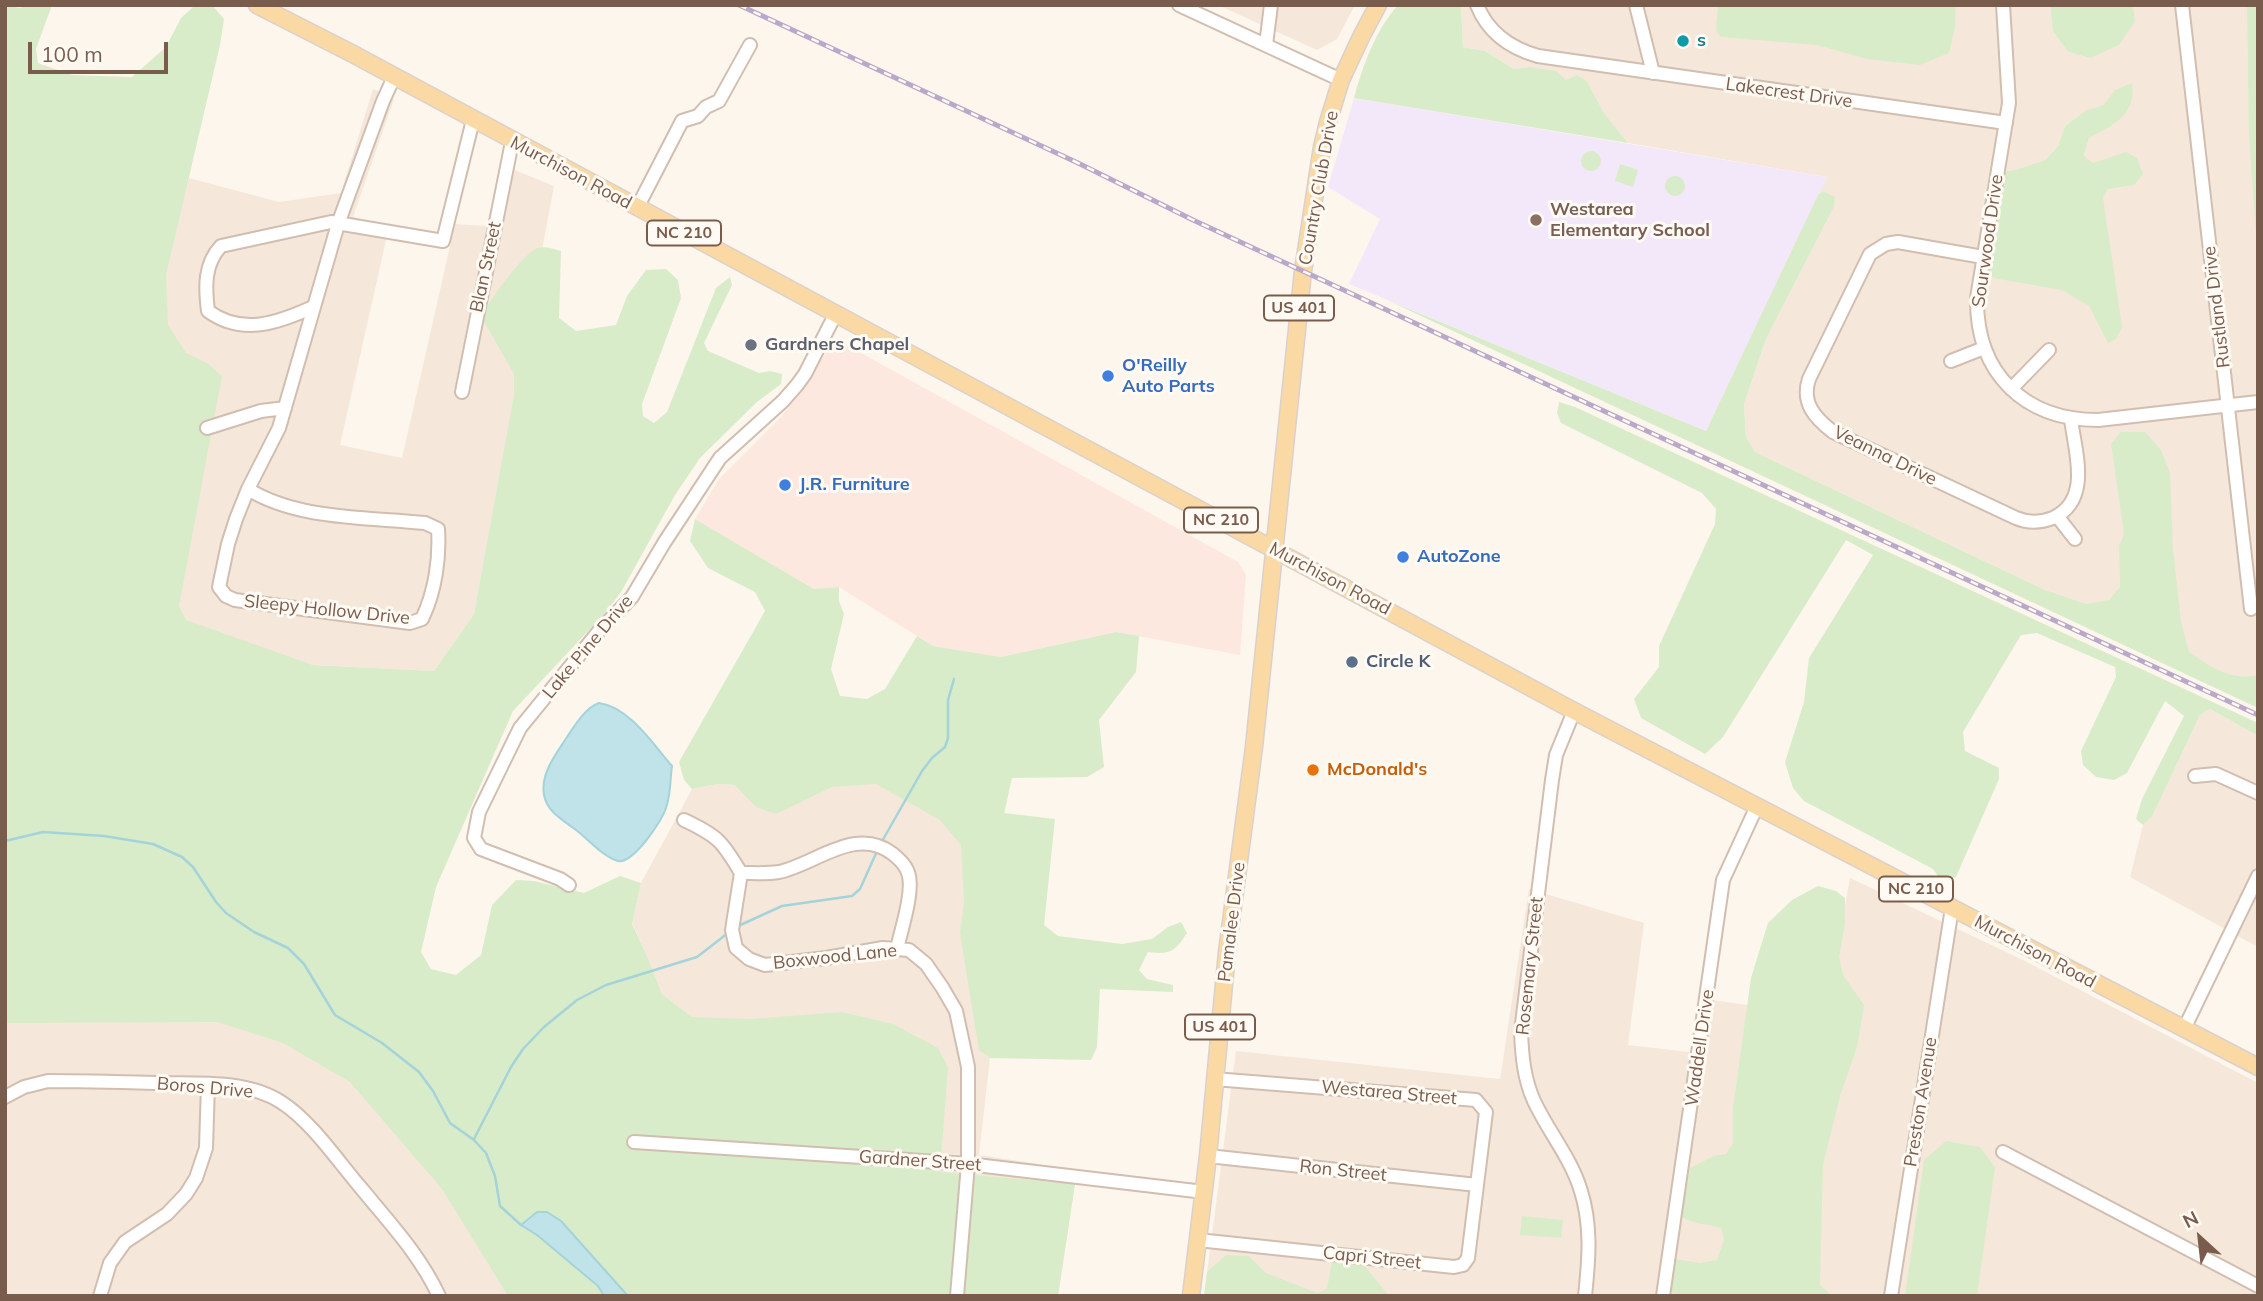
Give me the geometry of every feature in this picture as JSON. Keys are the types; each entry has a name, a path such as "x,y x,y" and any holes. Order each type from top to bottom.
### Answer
{"main road":[{"name":"Murchison Road","path":"257,5 1574,711 2258,1067"},
{"name":"Country Club Drive","path":"1273,548 1303,271 1322,147 1341,80 1378,5"},
{"name":"Pamalee Drive","path":"1191,1296 1231,922 1252,759 1273,548"}],"street":[{"path":"1266,45 1271,5"},
{"name":"Lakecrest Drive","path":"1477,5 1503,41 1525,52 2006,123"},
{"path":"1636,5 1653,73"},
{"path":"2003,5 2009,87 2006,123"},
{"name":"Rustland Drive","path":"2182,5 2251,609"},
{"path":"1186,7 1341,80"},
{"path":"637,208 682,121 698,116 706,107 719,100 750,45"},
{"name":"Sleepy Hollow Drive","path":"248,489 283,506 308,512 425,523 438,529 439,544 432,600 422,620 410,624 292,609 226,596 219,587 228,544 248,489 274,442 338,224 394,77"},
{"path":"313,307 281,322 241,325 221,321 208,311 205,292 211,258 221,246 331,222 443,241 472,120"},
{"name":"Sourwood Drive","path":"2006,123 1983,257 1977,310 1984,348 1995,371 2011,389 2047,413 2071,419 2098,420 2258,402"},
{"name":"Blan Street","path":"462,392 512,142"},
{"name":"Veanna Drive","path":"1983,257 1898,242 1875,250 1866,259 1809,379 1806,391 1808,404 1814,415 1833,432 2016,518 2034,522 2057,516"},
{"name":"Lake Pine Drive","path":"569,885 560,879 481,849 474,838 479,812 520,728 599,631 632,597 720,458 797,385 835,315"},
{"path":"1951,361 1984,348"},
{"path":"2011,389 2049,350"},
{"path":"207,428 261,411 285,408"},
{"path":"2071,419 2078,485 2071,503 2057,516 2075,539"},
{"name":"Rosemary Street","path":"1574,711 1556,755 1521,1032 1524,1071 1534,1101 1571,1168 1585,1203 1589,1241 1584,1296"},
{"path":"2195,776 2216,774 2258,793"},
{"name":"Waddell Drive","path":"1663,1296 1723,880 1757,806"},
{"path":"684,820 712,833 726,846 741,873 776,873 847,844 864,842 887,849 902,861 909,876 897,950"},
{"name":"Boxwood Lane","path":"741,873 732,930 736,948 749,959 765,965 815,960 883,948 909,950 926,964 956,1011 968,1067 968,1164 957,1296"},
{"path":"2184,1029 2258,876"},
{"name":"Preston Avenue","path":"1891,1296 1952,908"},
{"name":"Westarea Street","path":"1214,1079 1476,1100 1486,1112 1477,1185"},
{"name":"Boros Drive","path":"5,1097 24,1087 48,1081 208,1084 260,1091 282,1102 316,1135 400,1235 416,1256 439,1296"},
{"path":"100,1296 110,1263 125,1242 167,1214 186,1194 196,1178 206,1148 208,1084"},
{"name":"Gardner Street","path":"634,1142 968,1164 1204,1192"},
{"path":"2003,1152 2258,1286"},
{"name":"Ron Street","path":"1208,1156 1477,1185"},
{"name":"Capri Street","path":"1198,1240 1454,1267 1463,1265 1468,1258 1477,1185"}],"shaded area":[{"path":"1218,5 1355,5 1337,39 1317,50"},
{"path":"1461,5 2050,5 2053,31 2068,52 2090,58 2135,21 2133,5 2256,5 2258,686 2218,671 2086,604 2043,589 1755,452 1746,437 1744,404 1766,339 1834,207 1823,191 1818,195 1827,177 1628,143 1604,113 1587,81 1577,75 1566,81 1529,67 1514,69 1485,51 1463,47","holes":["2085,111 2089,138 2084,157 2001,177 2007,171 2045,160 2058,146 2065,126"]},
{"path":"373,89 394,99 353,217 389,227 340,445 402,458 455,224 487,226 500,164 554,186 474,614 434,671 313,665 63,600 189,178 279,202 341,193"},
{"path":"1354,98 1827,177 1706,431 1349,284 1380,219 1328,187"},
{"path":"836,339 1238,562 1246,575 1240,655 1116,632 1001,657 933,646 839,587 814,589 695,519 719,479 782,416"},
{"path":"2210,709 2258,736 2258,947 2130,877 2143,825 2152,817 2200,715"},
{"path":"1011,778 1004,814 1004,1058 990,1058 979,1155 1077,1170 1058,1296 662,994 632,923 641,883 692,789 718,784"},
{"path":"1850,878 2023,960 2258,1083 2258,1296 1776,1296"},
{"path":"1529,889 1644,923 1628,1045 1706,1054 1712,1000 1769,1008 1746,1296 1204,1296 1236,1051 1500,1079"},
{"path":"270,1001 387,1095 516,1296 5,1296 5,1009"}],"green space":[{"path":"5,5 21,8 22,5 52,5 36,49 38,63 72,75 132,77 166,47 181,18 195,5 213,6 224,19 166,275 168,325 186,353 207,363 222,376 179,606 186,620 313,665 434,671 474,614 514,395 514,374 482,318 507,279 524,259 538,248 561,251 559,318 576,331 616,325 627,296 646,270 666,269 678,280 681,298 642,404 643,416 654,423 667,412 716,288 730,277 732,285 704,343 708,351 759,373 770,371 782,374 781,384 757,402 700,458 675,495 621,592 606,612 513,711 436,887 421,952 431,969 456,975 481,955 492,905 516,880 534,881 584,893 620,876 641,883 632,924 662,994 692,1017 750,1019 842,1012 893,1024 938,1048 948,1067 940,1172 1075,1184 1058,1296 628,1296 561,1221 529,1217 521,1225 537,1235 598,1287 604,1296 508,1296 442,1189 350,1082 283,1043 217,1022 5,1023"},
{"path":"1398,5 1461,5 1463,47 1485,51 1514,69 1529,67 1556,71 1566,80 1577,75 1587,81 1604,113 1628,143 1354,98 1371,49"},
{"path":"1956,5 1955,27 1949,53 1920,65 1867,59 1817,45 1721,37 1716,31 1718,7"},
{"path":"2050,5 2133,5 2135,21 2119,45 2090,58 2068,52 2053,31"},
{"path":"2247,5 2258,5 2258,267 2249,133"},
{"path":"2132,83 2133,94 2127,111 2114,123 2089,138 2084,156 2093,163 2126,152 2137,158 2143,174 2134,185 2108,189 2103,198 2122,327 2116,339 2108,343 2089,306 2062,290 1993,278 1988,267 2001,177 2007,171 2045,160 2058,146 2065,126 2085,111 2104,105 2115,90"},
{"path":"1591,151 1598,154 1601,161 1598,168 1591,171 1584,168 1581,161 1584,154"},
{"path":"1620,164 1638,170 1633,187 1615,181"},
{"path":"1675,176 1682,179 1685,186 1682,193 1675,196 1668,193 1665,186 1668,179"},
{"path":"1823,191 1835,197 1834,207 1766,339 1744,404 1746,437 1755,452 2043,589 2086,604 2109,600 2120,587 2119,546 2124,534 2111,444 2121,432 2145,432 2161,450 2170,473 2173,549 2181,622 2189,652 2230,674 2258,675 2258,708 1387,300 1706,431 1818,195"},
{"path":"1559,402 1575,407 2258,723 2258,736 2210,709 2200,715 2152,817 2143,825 2136,819 2142,799 2184,716 2165,701 2127,773 2114,780 2096,777 2083,765 2081,751 2116,677 2115,667 2037,633 2021,635 1963,732 1965,751 1999,768 1999,779 1956,877 1942,882 1933,869 1804,801 1793,788 1785,762 1804,702 1809,658 1873,555 1846,540 1723,737 1705,754 1641,718 1634,699 1659,667 1659,646 1715,524 1716,509 1702,493 1561,423 1557,413"},
{"path":"695,519 814,589 839,587 839,601 844,614 831,669 840,696 867,699 885,689 917,636 933,646 1001,657 1116,632 1139,636 1136,672 1099,720 1104,767 1087,777 1012,778 1004,813 1055,819 1044,925 1058,936 1122,944 1152,939 1168,927 1181,922 1187,933 1179,944 1167,952 1148,952 1139,970 1147,979 1173,985 1173,992 1100,989 1097,1047 1091,1060 990,1058 979,1050 960,933 964,903 961,845 940,820 876,784 832,787 776,814 756,807 735,785 718,784 692,789 684,780 679,762 765,611 755,592 708,568 690,541"},
{"path":"1818,886 1836,891 1845,898 1845,924 1839,957 1843,975 1864,1005 1857,1047 1840,1096 1823,1165 1820,1285 1832,1296 1670,1296 1675,1259 1700,1263 1717,1260 1724,1240 1721,1228 1682,1217 1690,1168 1714,1156 1726,1154 1733,1143 1733,1108 1751,978 1768,923 1792,900"},
{"path":"1946,1141 1980,1147 1995,1167 1977,1296 1905,1296 1924,1160"},
{"path":"1522,1216 1563,1220 1561,1238 1520,1235"},
{"path":"1226,1255 1249,1256 1266,1273 1317,1293 1327,1289 1333,1256 1360,1260 1389,1296 1204,1296 1207,1272"}],"water":[{"path":"599,703 620,711 630,719 672,766 668,803 659,822 639,849 624,860 618,861 601,852 556,815 548,806 543,787 554,757 581,717"},
{"path":"537,1212 547,1212 561,1221 628,1296 604,1296 598,1286 521,1225"}],"waterway":[{"path":"881,843 922,771 945,747 948,738 948,700 954,679"},
{"path":"5,841 43,832 104,836 153,844 182,857 193,867 226,913 254,932 288,948 304,964 335,1015 382,1043 419,1072 450,1123 474,1140 486,1153 495,1176 500,1206 521,1225"},
{"path":"736,927 782,906 852,896 860,889 878,849"},
{"path":"474,1139 523,1049 544,1027 577,1000 606,985 697,957 728,933"}],"railway":[{"path":"739,5 1078,163 1193,220 2258,715"}],"place":[{"name":"s","path":"1683,41"},
{"name":"Westarea Elementary School","path":"1536,220"},
{"name":"Gardners Chapel","path":"751,345"},
{"name":"O'Reilly Auto Parts","path":"1108,376"},
{"name":"J.R. Furniture","path":"785,485"},
{"name":"AutoZone","path":"1403,557"},
{"name":"Circle K","path":"1352,662"},
{"name":"McDonald's","path":"1313,770"}]}
